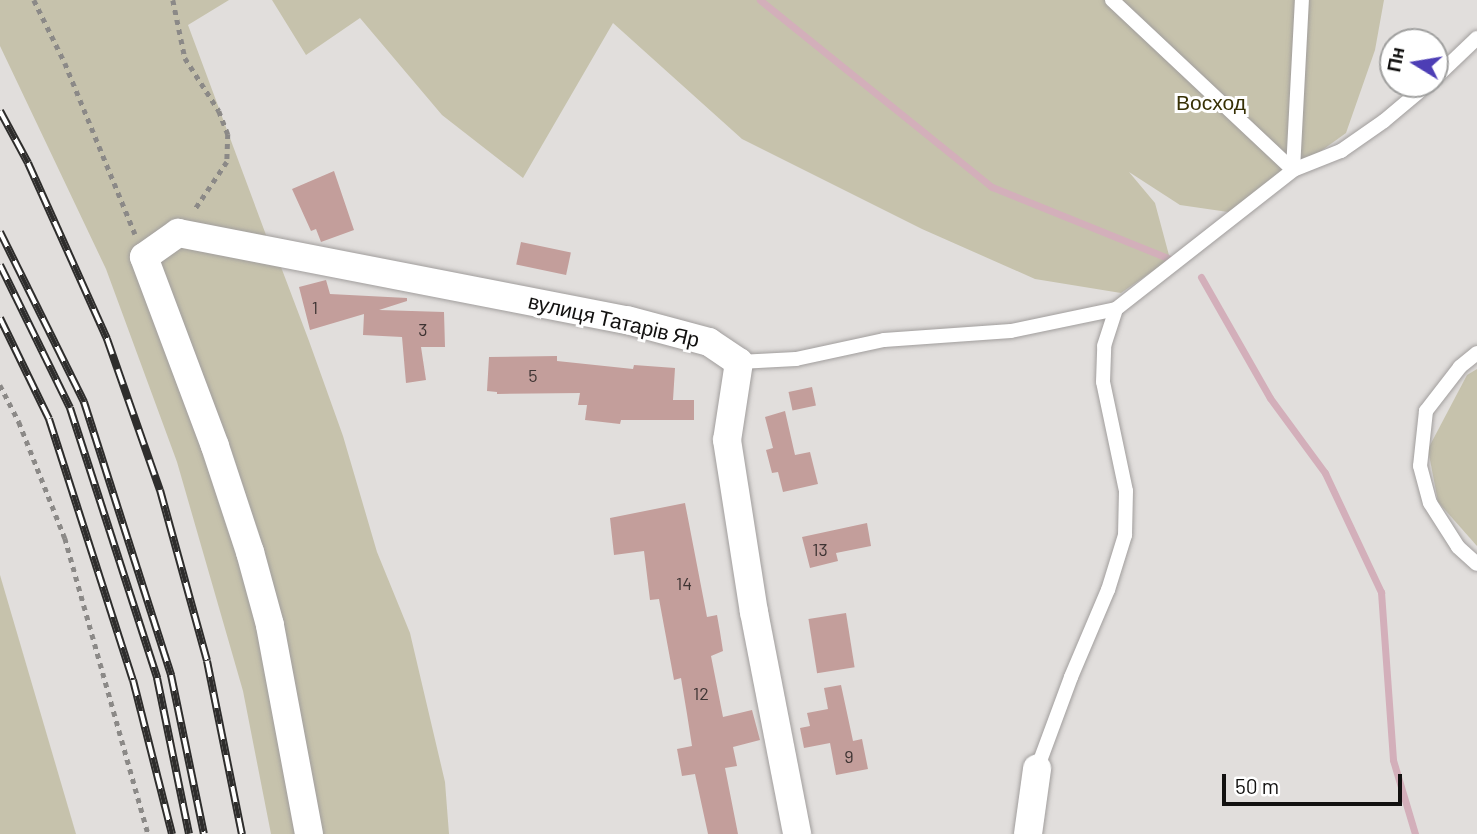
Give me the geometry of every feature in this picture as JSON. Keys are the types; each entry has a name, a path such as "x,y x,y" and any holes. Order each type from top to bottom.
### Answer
{"street":[{"path":"178,233 144,257 215,446 250,552 270,625 309,834"},
{"name":"вулиця Татарів Яр","path":"178,233 627,320 709,342 739,362"},
{"path":"739,362 727,440 754,612 797,834"},
{"path":"1028,834 1037,769"}],"lane":[{"path":"1112,0 1293,170"},
{"path":"1293,170 1302,0"},
{"path":"1449,65 1477,38"},
{"path":"739,362 796,359 884,341 1011,331 1115,309 1293,170 1341,151 1410,98"},
{"path":"1037,769 1071,677 1108,590 1125,535 1126,491 1103,382 1104,346 1115,309"},
{"path":"1477,352 1460,367 1426,411 1420,466 1430,503 1458,547 1477,564"}],"path":[{"path":"34,0 70,76 144,257"},
{"path":"173,0 185,58 219,111 228,134 227,162 206,197 178,233"},
{"path":"0,385 19,422 65,538 148,834"}],"green space":[{"path":"0,0 229,0 188,25 269,243 278,259 309,341 343,436 377,552 410,633 445,782 449,834 271,834 243,691 177,462 106,269 0,46"},
{"name":"Восход","path":"272,0 1384,0 1375,50 1346,133 1235,213 1180,205 1129,172 1155,203 1170,259 1121,293 1035,279 922,229 742,139 613,23 523,178 442,115 360,18 306,55"},
{"path":"1477,369 1477,546 1438,502 1428,449 1467,375"},
{"path":"0,575 76,834 0,834"}],"building":[{"path":"334,171 354,230 321,242 316,229 311,231 292,189"},
{"path":"521,242 571,253 566,275 516,264"},
{"path":"326,280 330,294 407,298 407,301 379,310 444,312 445,347 421,347 426,380 406,383 402,337 363,335 364,314 310,330 299,287"},
{"path":"557,356 557,361 633,369 634,365 675,368 673,400 694,400 694,420 621,420 620,424 585,420 587,405 578,405 580,393 497,394 487,391 489,357"},
{"path":"812,387 816,406 792,411 789,392"},
{"path":"785,411 795,455 810,452 818,484 783,492 778,472 772,473 766,450 773,448 765,417"},
{"path":"685,503 707,617 717,615 723,651 711,656 723,717 752,710 760,740 733,747 737,766 725,768 738,834 708,834 695,774 682,776 677,749 692,746 681,678 674,680 659,599 650,600 644,551 614,555 610,518"},
{"path":"867,523 871,546 836,553 838,561 810,568 802,537"},
{"path":"846,613 855,667 817,673 808,619"},
{"path":"841,685 853,741 862,739 868,769 836,775 830,743 804,748 800,728 810,726 807,713 828,709 824,688"}],"waterway":[{"path":"760,0 992,187 1170,259"},
{"path":"1201,277 1270,398 1325,473 1381,592 1393,760 1415,834"}],"railway":[{"path":"0,111 28,163 107,339 160,490 207,661 242,834"},
{"path":"0,232 84,402 171,675 204,834"},
{"path":"0,265 70,408 157,678 189,834"},
{"path":"0,318 49,419 133,680 172,834"}]}
